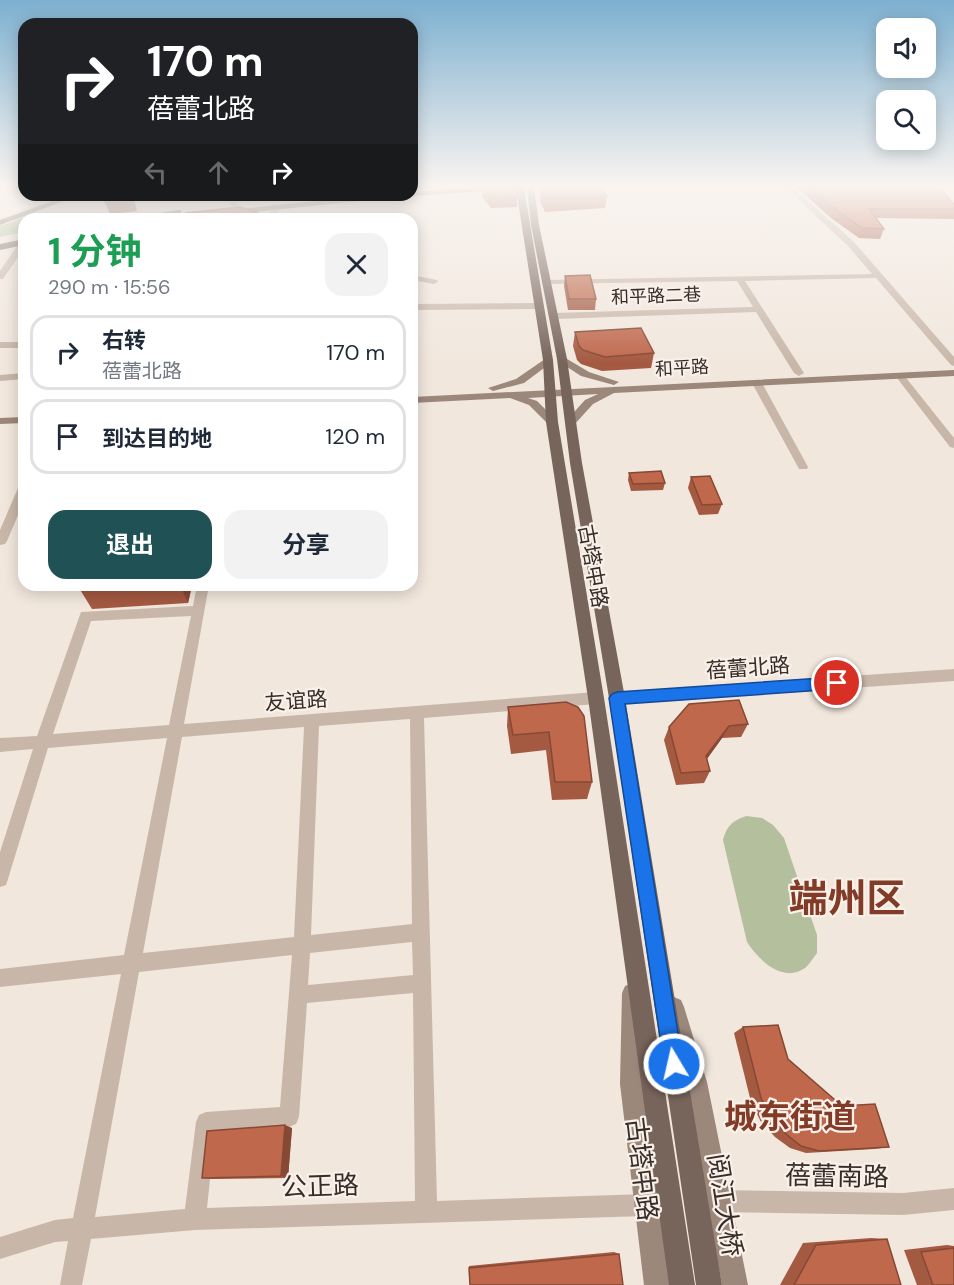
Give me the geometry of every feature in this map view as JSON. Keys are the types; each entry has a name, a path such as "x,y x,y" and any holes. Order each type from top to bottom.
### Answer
{"main road":[{"name":"古塔中路","path":"532,244 538,306 548,360 552,422 596,698 682,1285"},
{"name":"古塔中路","path":"536,244 547,282 562,359 576,463 617,698 684,1134"},
{"path":"562,359 585,374 616,386"},
{"path":"493,392 520,381 548,360"},
{"name":"和平路","path":"616,386 954,365"},
{"name":"和平路","path":"418,399 566,388 757,383 954,374"},
{"path":"570,423 594,399 616,386"},
{"name":"和平路","path":"418,392 493,392"},
{"path":"493,392 533,403 552,422"},
{"path":"0,412 18,411"},
{"path":"0,421 18,420"},
{"path":"559,465 576,463"},
{"name":"古塔中路","path":"632,944 631,1084 657,1285"},
{"name":"古塔中路","path":"655,947 696,1082 735,1285"},
{"name":"阅江大桥","path":"684,1134 709,1285"}],"street":[{"path":"851,244 954,365"},
{"path":"0,277 18,251"},
{"path":"547,282 878,276"},
{"path":"418,279 434,282"},
{"path":"740,279 799,373"},
{"path":"418,307 538,306"},
{"name":"和平路二巷","path":"554,316 759,309"},
{"path":"0,345 18,345"},
{"path":"0,378 18,376"},
{"path":"900,376 954,445"},
{"path":"757,383 803,467"},
{"path":"1,541 18,502"},
{"path":"71,1285 202,591"},
{"path":"0,879 43,741 86,616 198,611"},
{"name":"蓓蕾北路","path":"617,698 954,675"},
{"name":"友谊路","path":"0,745 596,698"},
{"path":"417,713 426,1211"},
{"path":"195,1219 206,1122 289,1117 302,946 312,721"},
{"path":"0,978 421,932"},
{"path":"298,995 422,982"},
{"name":"蓓蕾南路","path":"720,1201 903,1204 954,1199"},
{"name":"公正路","path":"0,1248 55,1231 195,1219 646,1205"}],"green space":[{"path":"746,816 762,818 773,825 784,838 817,935 817,953 806,967 796,972 788,973 771,967 747,942 723,840 731,825"}],"building":[{"path":"590,275 596,299 569,299 565,276"},
{"path":"641,328 654,353 605,357 583,350 579,346 575,332"},
{"path":"661,471 665,483 633,484 629,473"},
{"path":"710,476 722,504 702,505 691,477"},
{"path":"739,700 748,724 729,726 706,756 710,771 681,773 669,727 689,704"},
{"path":"566,702 578,707 584,716 592,782 555,782 549,732 513,735 508,707"},
{"path":"778,1025 788,1059 842,1106 875,1104 889,1147 819,1151 801,1146 786,1134 772,1118 761,1098 743,1027"},
{"path":"285,1125 281,1176 202,1178 207,1131"},
{"path":"887,1239 901,1285 794,1285 816,1245"},
{"path":"954,1248 954,1285 933,1285 921,1252"},
{"path":"619,1254 623,1285 470,1285 469,1268"}],"district":[{"name":"端州区","path":"847,898"},
{"name":"城东街道","path":"790,1116"}],"route":[{"path":"674,1064 617,698 837,683"}]}
